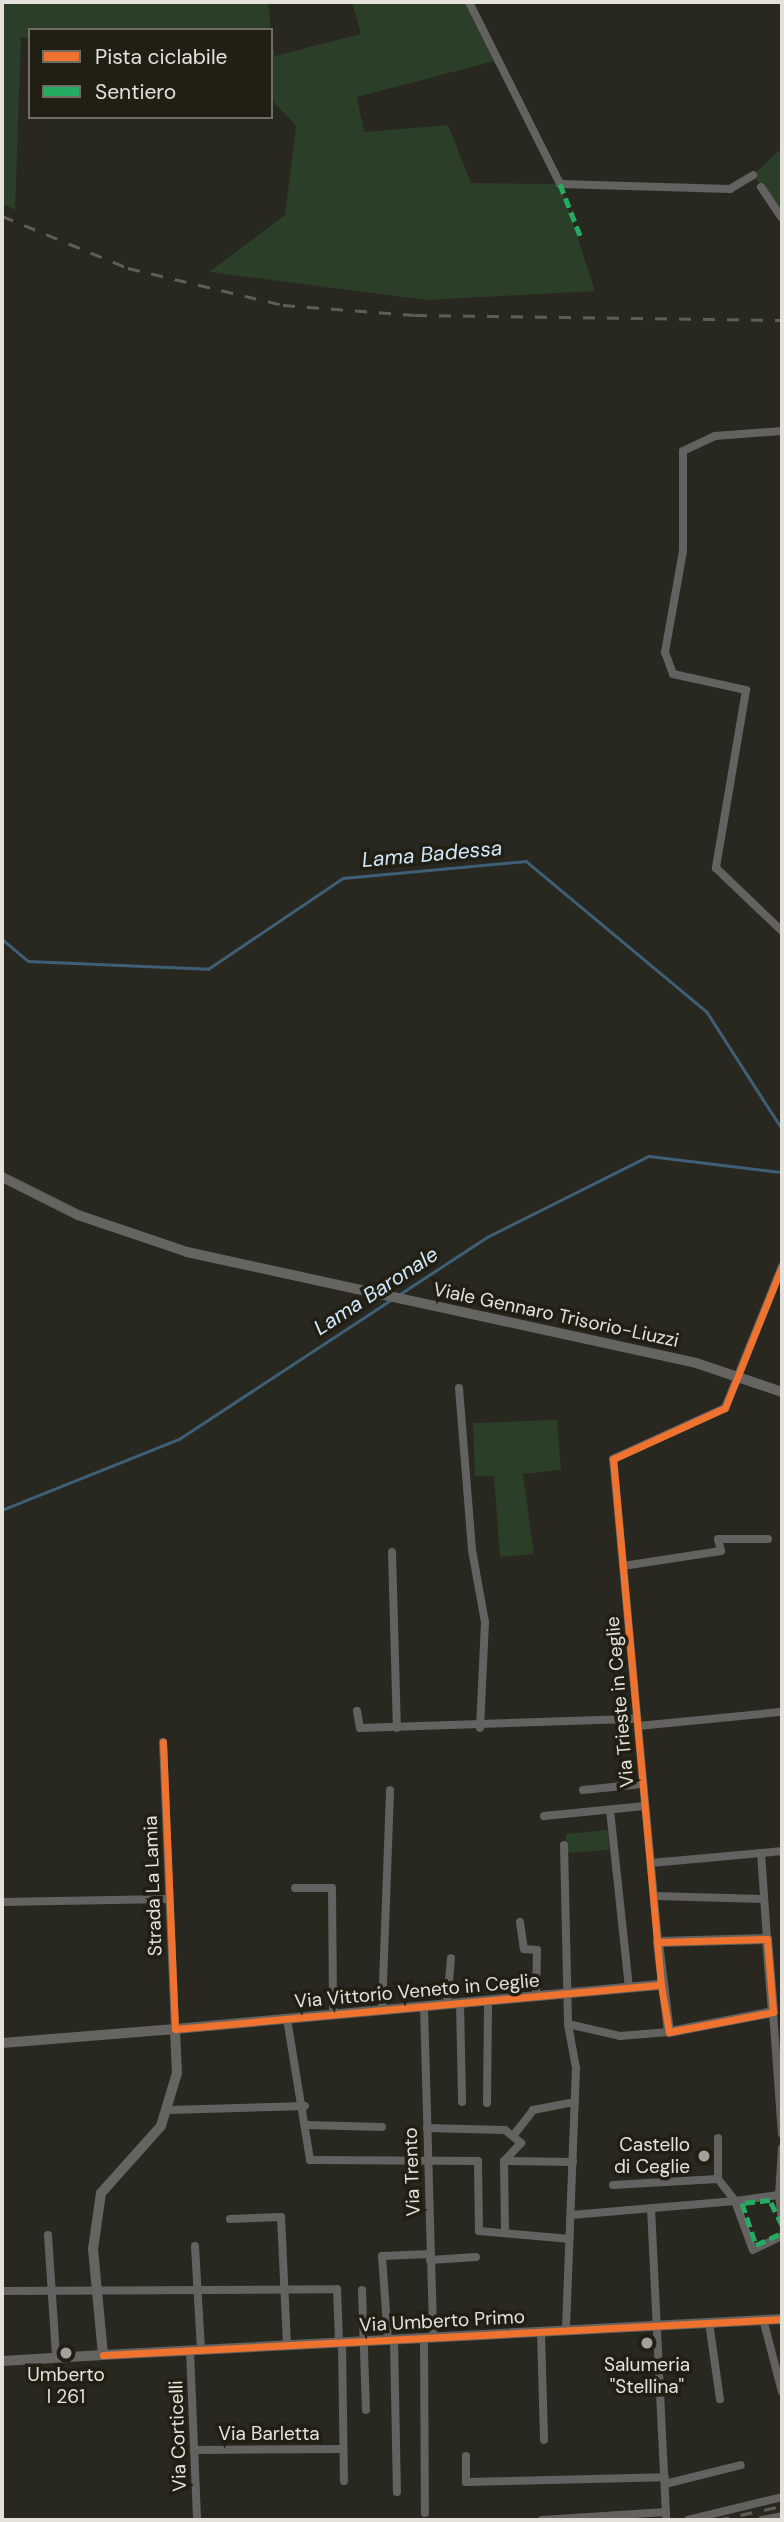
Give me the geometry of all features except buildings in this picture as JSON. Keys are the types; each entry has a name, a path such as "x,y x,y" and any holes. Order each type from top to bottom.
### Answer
{"main road":[{"name":"Viale Gennaro Trisorio-Liuzzi","path":"2,1177 131,1235 446,1311 738,1373 782,1392"},
{"name":"Via Vittorio Veneto in Ceglie","path":"2,2043 175,2029"},
{"path":"103,2355 94,2222 102,2193 169,2110 177,2073 175,2029"},
{"name":"Via Umberto Primo","path":"2,2361 103,2355"}],"street":[{"path":"469,2 560,184 730,190 753,175"},
{"path":"761,187 782,218"},
{"path":"782,431 715,436 683,451 683,551 665,652 673,674 746,690 716,868 782,931"},
{"path":"738,1373 782,1266"},
{"name":"Via Trieste in Ceglie","path":"658,1942 613,1459 725,1408 738,1373"},
{"path":"459,1388 472,1550 485,1622 480,1728"},
{"path":"623,1566 721,1552 718,1539 768,1539"},
{"path":"392,1552 397,1728"},
{"path":"357,1711 360,1728 480,1728 637,1723 782,1713"},
{"name":"Strada La Lamia","path":"163,1742 175,2029"},
{"path":"583,1790 643,1784"},
{"path":"382,2010 390,1790"},
{"path":"544,1816 645,1806"},
{"path":"610,1810 629,1988"},
{"path":"564,1845 566,1994 575,2102 566,2330"},
{"path":"651,1863 782,1851"},
{"path":"761,1853 767,1939 776,2007 782,2134"},
{"path":"295,1888 332,1888 333,2014"},
{"path":"654,1896 764,1899"},
{"path":"2,1902 168,1899"},
{"path":"520,1922 524,1949 537,1950 536,1997"},
{"path":"669,2032 658,1942 767,1939"},
{"path":"447,2004 451,1958"},
{"name":"Via Vittorio Veneto in Ceglie","path":"175,2029 662,1985"},
{"path":"487,2103 488,2001"},
{"path":"460,2003 462,2102"},
{"name":"Via Trento","path":"424,2006 430,2257 425,2513"},
{"path":"568,2024 620,2036 669,2032 776,2007"},
{"path":"287,2019 305,2106 310,2161 478,2161 479,2231 570,2239"},
{"path":"513,2136 533,2110 575,2102"},
{"path":"169,2110 305,2106"},
{"path":"306,2125 382,2127"},
{"path":"427,2128 502,2129 521,2143 504,2161 505,2233"},
{"path":"718,2138 718,2179 735,2201 753,2250 782,2236"},
{"path":"782,2148 779,2195 782,2220"},
{"path":"504,2161 573,2162"},
{"path":"612,2185 718,2179"},
{"path":"571,2214 779,2195"},
{"path":"542,2520 666,2516 651,2208"},
{"path":"230,2220 281,2217 288,2345"},
{"path":"48,2235 56,2357"},
{"name":"Via Corticelli","path":"195,2246 197,2290 194,2450 197,2520"},
{"path":"397,2492 391,2339 382,2256 475,2257"},
{"path":"2,2291 337,2289 344,2481"},
{"path":"362,2290 366,2410"},
{"path":"763,2319 782,2392"},
{"name":"Via Umberto Primo","path":"103,2355 782,2319"},
{"path":"709,2322 720,2399"},
{"path":"541,2332 544,2440"},
{"name":"Via Barletta","path":"194,2450 343,2449"},
{"path":"466,2456 466,2482 665,2480 741,2465"},
{"path":"688,2520 782,2497"},
{"path":"762,2520 782,2516"}],"green space":[{"path":"2,2 268,2 271,28 28,28 28,39 21,37 15,210 2,203"},
{"path":"352,2 472,2 498,60 357,97 364,132 448,125 471,183 560,184 595,291 427,300 209,272 285,215 296,126 273,101 273,44 275,56 361,34"},
{"path":"782,148 782,214 753,175"},
{"path":"557,1420 561,1470 523,1474 534,1554 500,1557 494,1476 475,1476 473,1423"},
{"path":"608,1830 609,1850 567,1853 566,1834"}],"waterway":[{"name":"Lama Badessa","path":"2,939 28,961 208,969 343,878 526,861 707,1012 782,1129"},
{"name":"Lama Baronale","path":"400,1294 487,1237 649,1156 782,1172"},
{"name":"Lama Baronale","path":"2,1510 179,1439 391,1300"}],"railway":[{"path":"2,216 128,268 283,305 415,315 782,320"},
{"path":"717,2520 782,2506"}],"marked path":[{"path":"560,184 581,238"},
{"path":"782,2225 770,2200 742,2203 756,2245 782,2233"}],"cycle path":[{"path":"658,1942 767,1939 773,2012 669,2032 661,1985 613,1459 725,1408 782,1266"},
{"path":"163,1742 175,2029 661,1985"},
{"path":"103,2355 782,2319"}],"place":[{"name":"Castello di Ceglie","path":"704,2156"},
{"name":"Salumeria \"Stellina\"","path":"647,2343"},
{"name":"Umberto I 261","path":"66,2353"}]}
